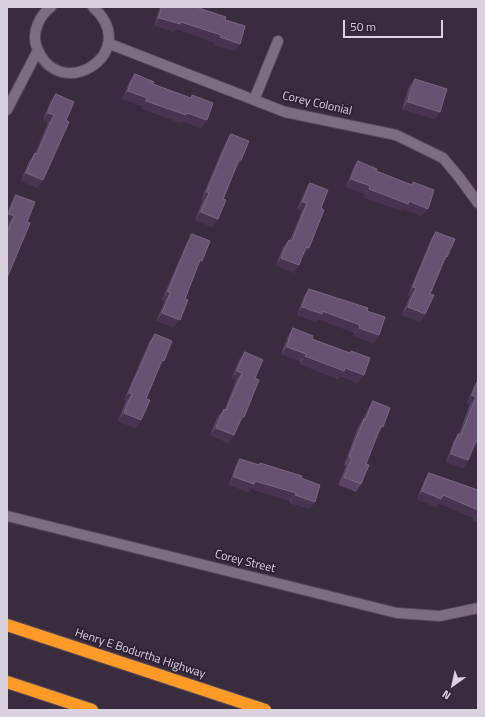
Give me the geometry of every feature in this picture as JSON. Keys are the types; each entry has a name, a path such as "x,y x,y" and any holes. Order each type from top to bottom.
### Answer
{"highway":[{"name":"Henry E Bodurtha Highway","path":"7,625 265,710"},
{"path":"7,682 92,710"}],"street":[{"path":"51,7 43,14 38,23 35,41 38,50 44,61 52,68 61,71 79,73 87,70 100,59 110,44 108,28 104,18 93,7"},
{"path":"254,100 278,41"},
{"name":"Corey Colonial","path":"110,44 285,112 396,135 443,158 478,203"},
{"path":"7,110 38,50"},
{"name":"Corey Street","path":"7,516 397,613 440,616 478,608"}],"building":[{"path":"162,7 196,7 226,17 225,20 245,26 240,44 220,37 221,35 181,22 180,24 159,18"},
{"path":"135,74 154,82 153,84 191,98 192,95 213,103 207,120 187,113 186,115 146,101 147,98 128,91"},
{"path":"415,79 447,89 440,112 408,102"},
{"path":"56,94 74,102 66,120 69,122 43,180 26,173 35,153 37,154 54,115 48,113"},
{"path":"231,134 249,141 241,160 239,160 223,199 226,200 218,219 201,212 209,193 207,192"},
{"path":"358,161 377,169 376,171 412,185 413,182 434,190 428,209 409,201 408,204 369,189 370,186 351,179"},
{"path":"310,183 328,190 321,208 324,210 309,248 306,247 299,265 281,258 289,240 292,241 307,203 303,202"},
{"path":"16,195 35,202 27,222 30,223 7,278 7,233 14,216 9,214"},
{"path":"436,232 455,239 430,294 434,295 425,314 408,307 416,288 413,287"},
{"path":"192,234 210,241 202,261 200,260 185,299 188,300 180,320 162,313 170,293 168,292"},
{"path":"309,289 368,308 367,311 385,317 379,335 359,328 360,325 322,311 322,314 302,307"},
{"path":"293,328 313,336 312,339 350,353 351,351 370,358 364,375 345,368 344,371 305,356 306,354 287,347"},
{"path":"155,334 172,341 164,361 162,360 146,399 150,400 141,420 124,413 132,394 129,393"},
{"path":"245,352 263,360 255,378 259,380 244,417 242,417 234,435 216,428 224,409 226,410 242,373 237,371"},
{"path":"478,381 478,442 476,441 468,460 451,454 458,434 461,435 476,397 472,395"},
{"path":"373,401 390,408 366,464 369,465 361,484 344,477 352,458 349,457"},
{"path":"240,459 259,465 260,463 302,476 301,478 320,485 315,502 295,495 296,493 255,481 254,484 234,477"},
{"path":"429,473 478,490 478,510 443,495 441,499 422,491"}]}
